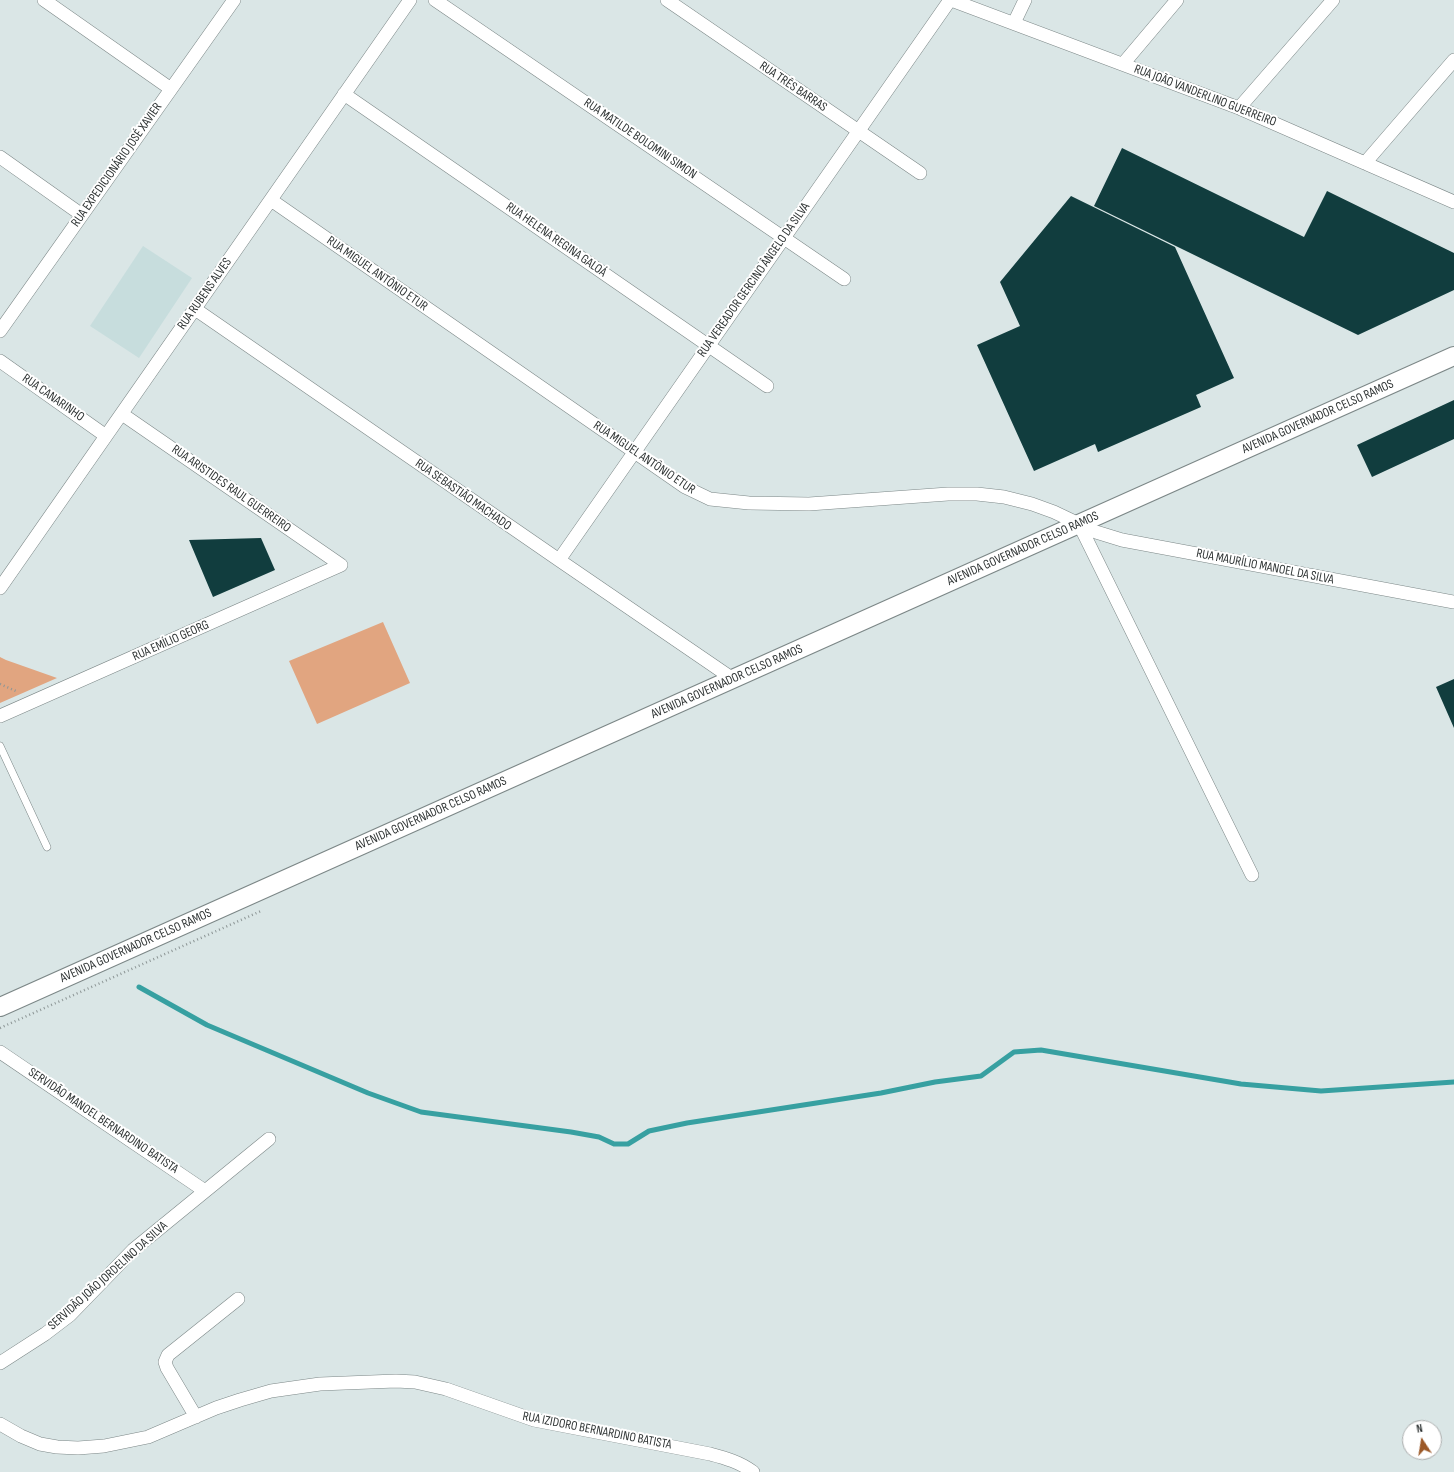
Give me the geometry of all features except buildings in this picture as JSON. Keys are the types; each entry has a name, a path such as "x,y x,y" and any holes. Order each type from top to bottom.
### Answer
{"main road":[{"name":"AVENIDA GOVERNADOR CELSO RAMOS","path":"0,1007 1454,356"}],"street":[{"name":"RUA EXPEDICIONÁRIO JOSÉ XAVIER","path":"0,331 234,0"},
{"name":"RUA RUBENS ALVES","path":"0,588 410,0"},
{"name":"RUA MATILDE BOLOMINI SIMON","path":"435,0 844,279"},
{"name":"RUA TRÊS BARRAS","path":"667,0 920,173"},
{"name":"RUA VEREADOR GERCINO ÂNGELO DA SILVA","path":"559,560 950,0"},
{"name":"RUA JOÃO VANDERLINO GUERREIRO","path":"950,0 1240,108 1454,202"},
{"path":"1014,23 1025,0"},
{"path":"1123,64 1177,0"},
{"path":"1240,108 1333,0"},
{"path":"46,1 170,90"},
{"path":"1364,163 1454,60"},
{"name":"RUA HELENA REGINA GALOÁ","path":"344,94 767,386"},
{"path":"0,157 82,215"},
{"name":"RUA MIGUEL ANTÔNIO ETUR","path":"271,200 696,494 710,499 726,502 781,504 809,504 919,495 977,494 1032,504 1054,512 1079,524"},
{"name":"RUA SEBASTIÃO MACHADO","path":"195,309 733,679"},
{"name":"RUA CANARINHO","path":"0,361 106,436"},
{"name":"RUA ARISTIDES RAUL GUERREIRO","path":"122,414 341,565"},
{"path":"1079,524 1252,875"},
{"name":"RUA MAURÍLIO MANOEL DA SILVA","path":"1079,524 1122,540 1454,602"},
{"name":"RUA EMÍLIO GEORG","path":"0,716 341,565"},
{"name":"SERVIDÃO MANOEL BERNARDINO BATISTA","path":"0,1052 205,1191"},
{"name":"SERVIDÃO JOÃO JORDELINO DA SILVA","path":"0,1363 70,1315 133,1250 269,1139"},
{"path":"196,1417 167,1368 165,1362 168,1355 238,1299"},
{"name":"RUA IZIDORO BERNARDINO BATISTA","path":"0,1424 21,1436 40,1444 57,1447 78,1448 104,1446 141,1439 240,1400 278,1390 335,1383 396,1381 415,1382 446,1389 534,1420 729,1459 747,1467 753,1472"}],"lane":[{"path":"0,746 47,847"}],"shaded area":[{"path":"143,246 192,278 139,358 90,326"},
{"path":"383,622 410,683 317,724 289,661"},
{"path":"0,657 6,660 57,678 0,703"}],"waterway":[{"path":"139,987 207,1025 368,1093 421,1112 571,1132 599,1137 614,1144 628,1144 649,1131 687,1123 881,1093 935,1082 981,1076 1014,1052 1041,1050 1241,1084 1321,1091 1454,1082"}]}
